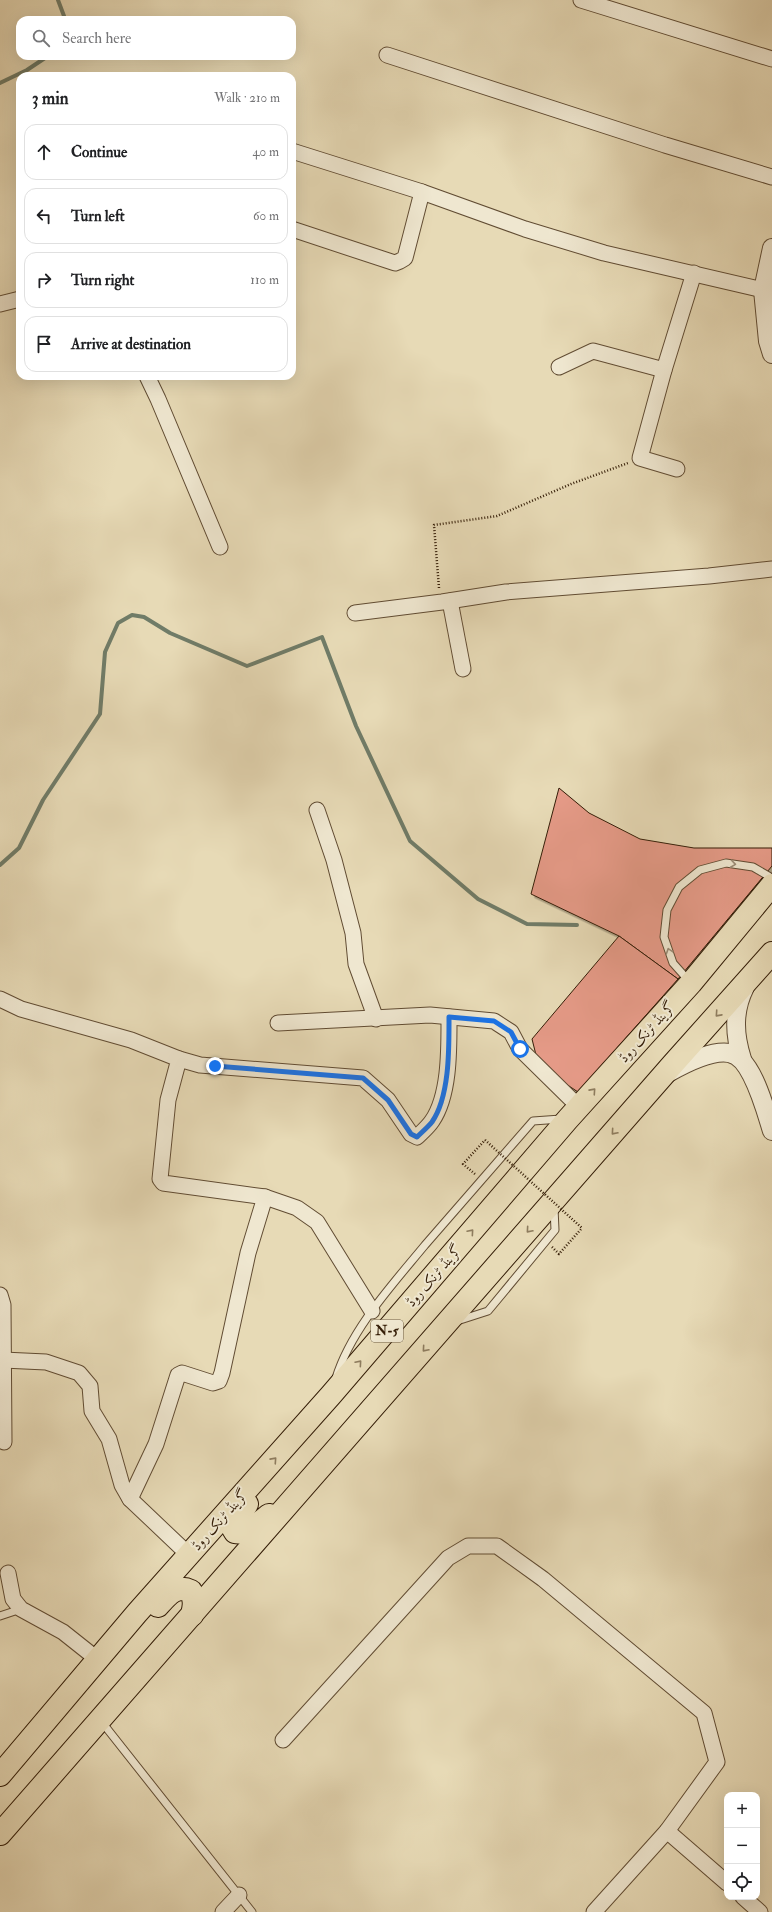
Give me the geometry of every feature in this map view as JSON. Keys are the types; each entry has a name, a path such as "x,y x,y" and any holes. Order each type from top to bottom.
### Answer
{"highway":[{"name":"گرینڈ ٹرنک روڈ","path":"0,1775 31,1740 97,1659 331,1395 574,1113 691,983 772,885"},
{"path":"0,1834 101,1721 663,1075 772,953"},
{"path":"257,1479 252,1496 232,1527 235,1532 240,1534 272,1513 340,1430 358,1426"},
{"path":"31,1740 53,1727 170,1592 181,1588 191,1591 195,1603 192,1615"}],"street":[{"path":"581,0 772,59"},
{"path":"387,55 665,145 772,177"},
{"path":"296,152 422,192 525,229 597,250 763,290"},
{"path":"296,231 395,263 400,262 405,258 422,192"},
{"path":"772,248 763,290 768,341 772,354"},
{"path":"677,469 640,458 664,370 694,273"},
{"path":"0,304 16,300"},
{"path":"559,367 593,351 664,370"},
{"path":"149,380 220,547"},
{"path":"355,613 506,592 709,576 772,569"},
{"path":"446,601 463,669"},
{"path":"317,810 334,860 353,933 356,964 376,1019"},
{"path":"749,979 740,997 735,1026 737,1043 742,1059 750,1071 772,1131"},
{"path":"0,999 21,1009 131,1040 179,1059 200,1065 363,1078 388,1100 411,1134 417,1137 432,1121 443,1097 449,1045 449,1017"},
{"path":"278,1024 430,1015 494,1021 511,1032 520,1049 574,1113"},
{"path":"663,1075 693,1060 712,1055 729,1053 742,1059"},
{"path":"179,1059 168,1100 160,1180 163,1183 265,1196 298,1208 318,1222 372,1311"},
{"path":"130,1499 156,1444 178,1375 182,1373 213,1383 219,1381 222,1374 248,1253 265,1196"},
{"path":"0,1295 3,1305 4,1442"},
{"path":"3,1360 46,1362 79,1373 90,1386 92,1411 109,1439 122,1484 130,1499 189,1554"},
{"path":"283,1740 448,1558 468,1546 497,1546 543,1579 704,1713 717,1762 668,1831 594,1912"},
{"path":"8,1573 13,1599 21,1609 63,1632 97,1659"},
{"path":"668,1831 724,1880"},
{"path":"223,1912 239,1895"},
{"path":"746,1900 760,1912"}],"lane":[{"path":"691,983 673,963 664,937 667,910 679,887 700,870 726,863 753,866 772,878"},
{"path":"331,1395 342,1360 379,1300 533,1121 574,1113"},
{"path":"0,1616 21,1609"},
{"path":"101,1721 252,1912"}],"path":[{"path":"446,601 440,598 434,525 498,516 571,484 640,458"},
{"path":"477,1176 463,1164 485,1140 582,1228 559,1254"}],"building":[{"path":"559,788 589,813 640,839 694,848 772,848 772,866 678,979 619,936 531,894"},
{"path":"619,936 678,979 578,1092 554,1076 537,1059 532,1039"}],"waterway":[{"path":"58,0 64,16"},
{"path":"23,72 42,60"},
{"path":"0,83 16,75"},
{"path":"0,865 19,848 43,800 100,714 105,652 118,623 132,615 144,617 170,633 247,666 322,637 356,726 410,841 478,899 527,924 577,925"}],"route":[{"path":"215,1066 293,1074 363,1078 388,1100 411,1134 417,1137 432,1121 443,1097 449,1045 449,1017 494,1021 511,1032 520,1049"}]}
